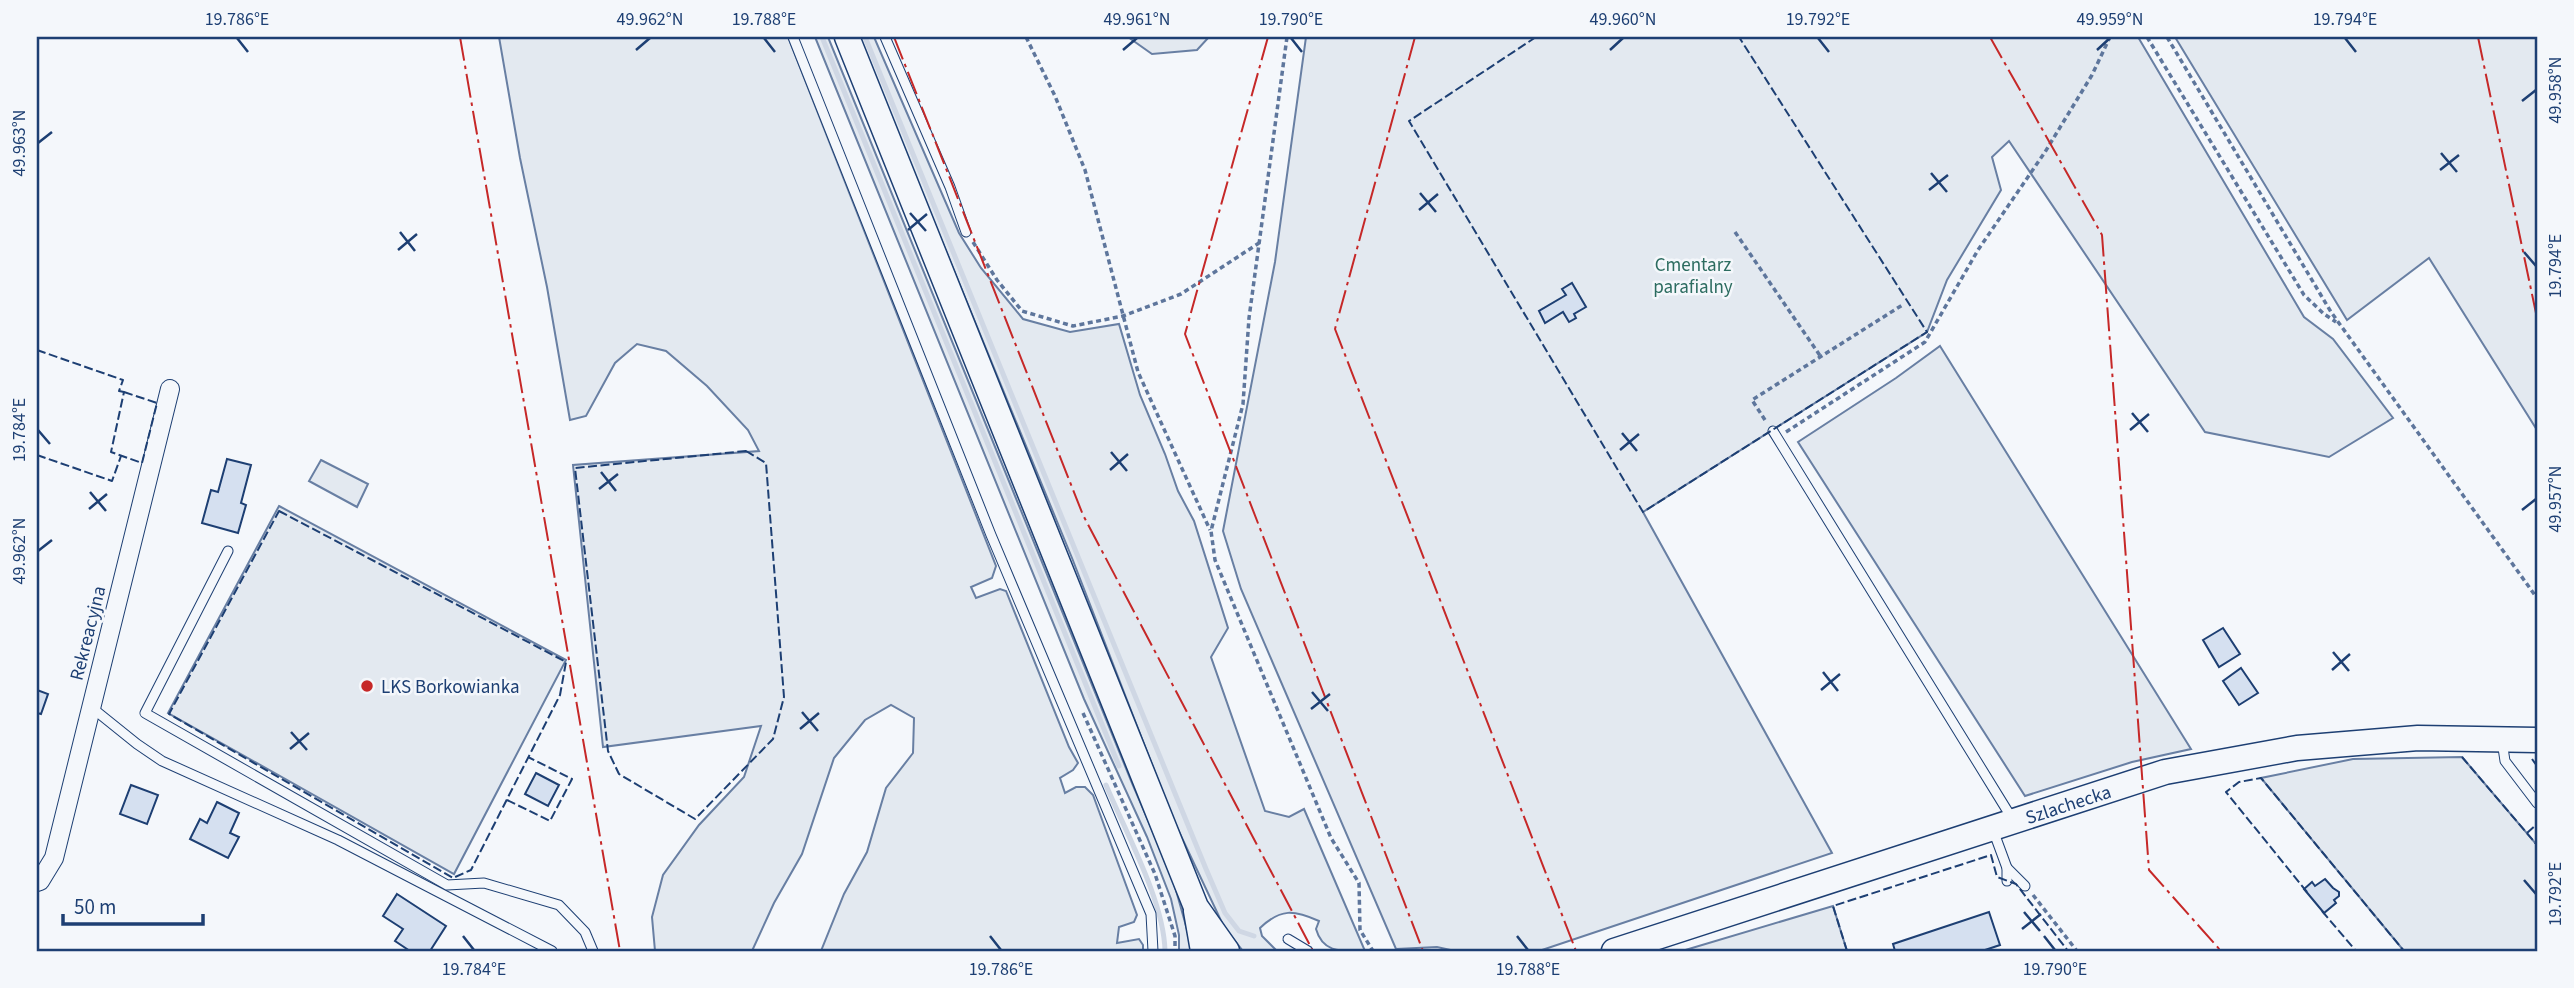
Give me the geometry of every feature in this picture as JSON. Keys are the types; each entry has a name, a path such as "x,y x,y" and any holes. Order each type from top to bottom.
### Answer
{"main road":[{"path":"847,37 1196,907 1203,951"},
{"name":"Szlachecka","path":"1614,951 2165,772 2297,748 2418,738 2537,740"},
{"path":"1196,907 1227,951"}],"street":[{"name":"Rekreacyjna","path":"37,882 54,858 170,389"}],"lane":[{"path":"793,37 991,536 1151,914 1153,951"},
{"path":"886,37 950,187 966,232"},
{"path":"1775,435 2003,825 2007,881"},
{"path":"228,551 145,713 447,885 484,883 559,905 585,932 593,951"},
{"path":"90,706 162,761 338,840 552,951"},
{"path":"2502,740 2505,761 2537,803"},
{"path":"2007,868 2025,886"},
{"path":"1288,939 1308,951"}],"path":[{"path":"1026,37 1055,96 1084,170 1138,372 1211,531 1215,560 1326,826 1359,883 1360,930 1373,951"},
{"path":"1211,531 1243,404 1249,318 1287,37"},
{"path":"1904,304 1752,400 1775,435 1925,342 1978,250 2045,152 2092,75 2110,37"},
{"path":"2147,37 2304,295 2323,314 2340,324"},
{"path":"2168,37 2340,324 2537,598"},
{"path":"966,232 997,280 1022,311 1073,326 1123,316 1181,293 1259,243"},
{"path":"1735,232 1821,357"},
{"path":"1078,701 1155,874 1175,936 1175,951"},
{"path":"2025,886 2077,951"}],"green space":[{"path":"499,37 788,37 996,566 992,578 971,587 976,598 1000,589 1006,591 1069,747 1078,763 1073,770 1060,778 1065,793 1076,787 1085,787 1093,795 1137,915 1134,922 1119,927 1117,943 1139,939 1143,951 821,951 844,894 867,852 886,788 913,753 914,718 891,705 865,720 834,758 802,854 774,903 752,951 655,951 652,917 663,875 699,825 744,777 761,726 603,747 573,465 759,451 748,430 707,386 666,351 637,344 615,363 586,416 570,420"},
{"path":"815,37 828,37 1172,876 1193,951 1179,951 1179,935 1171,899 1147,837 1084,699"},
{"path":"858,37 874,37 959,233 981,268 1023,319 1070,332 1119,324 1140,395 1178,491 1194,521 1228,628 1211,657 1265,811 1289,817 1304,809 1365,951 1342,951 1329,947 1319,937 1316,929 1319,921 1295,913 1281,914 1260,928 1262,936 1277,951 1243,951 1224,927 1173,819 1072,558"},
{"path":"1128,37 1209,37 1197,50 1152,54"},
{"name":"Cmentarz parafialny","path":"1306,37 2138,37 2304,317 2333,339 2393,418 2329,457 2205,432 2009,141 1992,157 2001,190 1947,280 1927,332 1643,512 1832,853 1539,951 1455,951 1437,947 1396,949 1241,589 1223,531 1275,262"},
{"path":"2175,37 2537,37 2537,430 2429,258 2347,320"},
{"path":"1940,346 2191,749 2132,762 2025,796 1798,442"},
{"path":"321,460 368,484 357,507 309,481"},
{"name":"LKS Borkowianka","path":"279,506 566,660 454,874 168,713"},
{"path":"2462,757 2537,845 2537,951 2404,951 2261,778 2353,759"},
{"path":"1833,906 1847,951 1682,951"}],"building":[{"path":"1572,283 1586,307 1574,314 1576,318 1569,322 1563,312 1545,323 1539,311 1566,295 1562,289"},
{"path":"227,459 251,465 241,503 246,505 238,533 202,523 211,490 218,492"},
{"path":"2223,628 2240,654 2219,667 2203,640"},
{"path":"2241,668 2258,693 2239,705 2223,681"},
{"path":"37,690 48,694 41,714 37,713"},
{"path":"536,773 559,785 548,806 525,794"},
{"path":"131,785 158,795 147,824 120,814"},
{"path":"217,802 239,813 230,833 239,837 228,858 190,839 200,819 207,823"},
{"path":"2325,879 2339,892 2339,896 2334,900 2336,903 2324,913 2304,889 2312,882 2315,886"},
{"path":"397,894 446,926 430,951 410,951 395,941 403,929 383,916"},
{"path":"1989,912 2000,945 1982,951 1895,951 1893,944"}],"waterway":[{"path":"822,37 1119,766"},
{"path":"865,37 1225,913 1239,931 1254,936"},
{"path":"1106,785 1151,889 1163,931 1165,951"}],"fence":[{"path":"1536,37 1409,121 1643,512 1927,332 1739,37"},
{"path":"37,350 123,380 119,391 124,392"},
{"path":"124,392 157,403 142,463 111,452 124,392"},
{"path":"746,451 766,463 784,697 773,739 695,819 619,774 608,751 575,468 746,451"},
{"path":"37,455 112,481 121,456"},
{"path":"279,511 566,662 560,695 471,870 453,878 169,714 279,511"},
{"path":"507,800 550,821 572,779 528,757"},
{"path":"2462,757 2537,845"},
{"path":"2532,759 2537,766"},
{"path":"2307,892 2226,792 2239,782 2261,778 2404,951"},
{"path":"2527,833 2537,824"},
{"path":"1847,951 1833,906 1991,855 1997,877 2016,884 2068,951"},
{"path":"2322,911 2356,951"}],"power":[{"path":"460,37 620,951"},
{"path":"894,37 1083,515 1313,951"},
{"path":"1268,37 1185,334 1423,951"},
{"path":"1415,37 1335,329 1576,951"},
{"path":"1990,37 2102,235 2149,870 2221,951"},
{"path":"2478,37 2537,318"}],"place":[{"name":"LKS Borkowianka","path":"367,686"}]}
